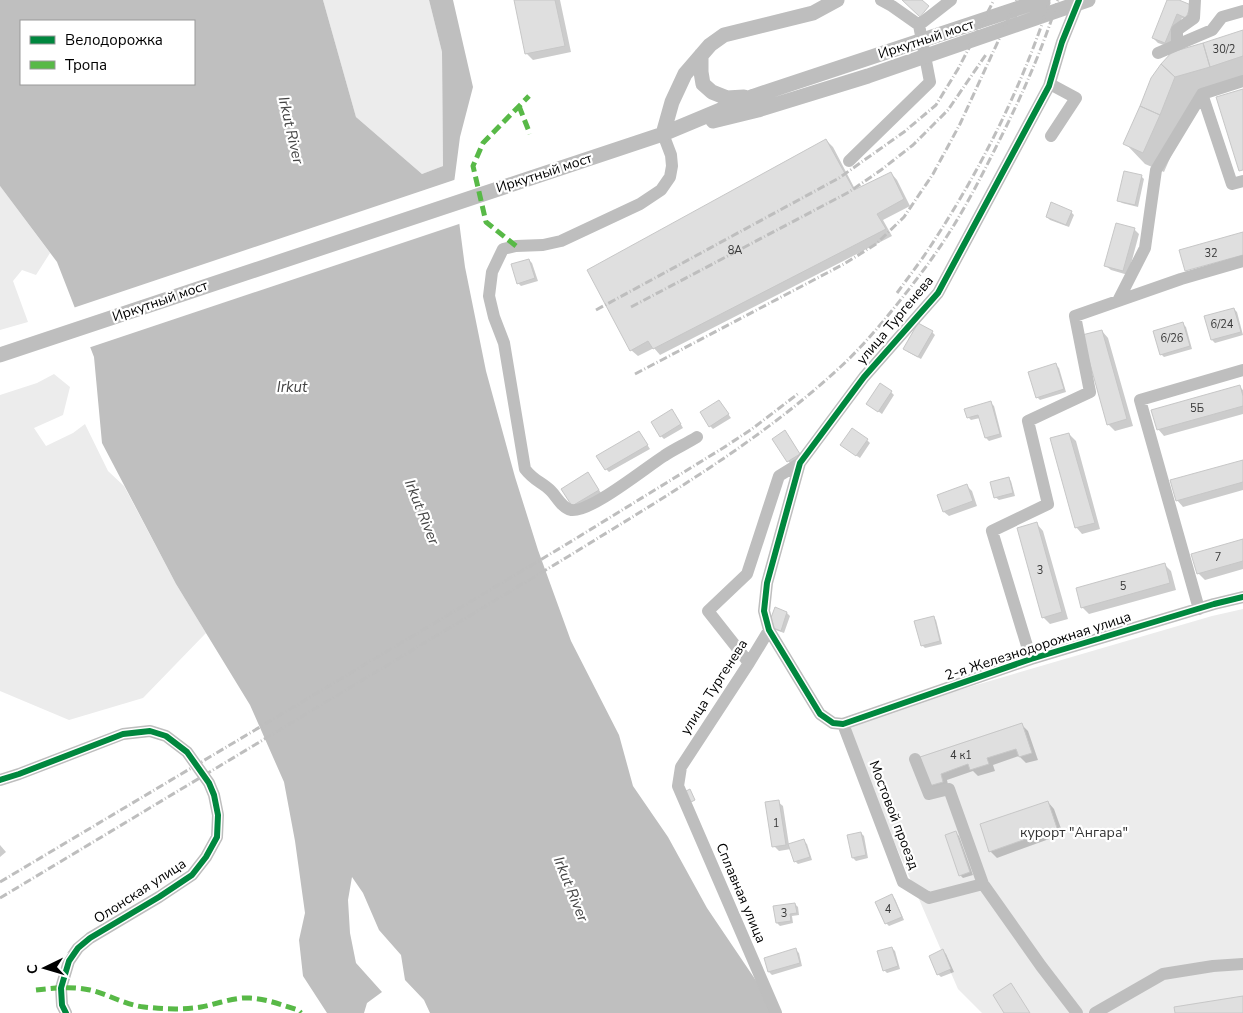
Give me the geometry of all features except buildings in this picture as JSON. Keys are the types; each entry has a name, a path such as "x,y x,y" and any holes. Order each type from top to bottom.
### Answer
{"main road":[{"path":"664,134 672,102 685,74 710,45 724,35 813,13 837,0"},
{"name":"Иркутный мост","path":"664,134 754,96 1043,0"},
{"name":"Иркутный мост","path":"0,355 523,180 664,134 758,110 868,76 1088,0"},
{"path":"701,55 703,84 712,92 727,98 754,96"}],"street":[{"path":"849,161 930,82 919,25 881,0"},
{"path":"919,25 951,0"},
{"name":"улица Тургенева","path":"678,786 681,767 769,630 764,611 767,583 800,463 864,377 938,292 1050,84 1062,42 1079,0"},
{"path":"1177,45 1177,30 1194,18 1195,0"},
{"path":"1158,53 1212,30 1222,17 1243,11"},
{"path":"1118,301 1145,248 1156,170 1202,94 1243,81"},
{"path":"1050,84 1076,98 1051,136"},
{"path":"1202,94 1232,184 1243,181"},
{"path":"664,134 671,155 672,166 670,177 661,190 640,204 561,241 504,249 492,272 489,296 494,317 504,343 525,468 531,477 550,490 564,507 570,510 581,509 599,501 665,456 697,437"},
{"path":"1031,659 992,531 1048,504 1028,421 1090,392 1075,316 1181,279 1243,261"},
{"path":"1199,609 1140,400 1243,370"},
{"path":"749,663 708,611 748,574 779,476 800,463"},
{"name":"2-я Железнодорожная улица","path":"843,724 1031,659 1243,597"},
{"path":"769,630 820,714 833,724 843,724"},
{"name":"Мостовой проезд","path":"843,724 903,882 929,898 983,884"},
{"name":"Олонская улица","path":"0,780 123,734 150,732 166,736 188,752 209,783 214,795 218,815 217,837 206,857 192,874 159,897 90,938 78,948 69,961 61,988 62,1005 66,1013"},
{"path":"915,759 929,794 949,789 983,884 1077,1013"},
{"name":"Сплавная улица","path":"678,786 776,1013"},
{"path":"1095,1013 1163,974 1213,966 1243,964"}],"green space":[{"path":"323,0 429,0 442,52 443,166 422,174 356,117"},
{"path":"0,186 50,253 36,275 22,270 13,281 28,322 0,330"},
{"path":"54,374 70,387 63,415 34,428 46,446 73,433 85,424 108,471 124,486 176,584 206,633 143,698 69,720 0,691 0,395 37,383"},
{"name":"курорт \"Ангара\"","path":"1243,609 1243,1013 982,1013 958,989 843,724 1212,616"}],"water":[{"name":"Irkut","path":"0,0 323,0 356,117 422,174 443,166 442,52 429,0 453,0 473,87 460,137 454,183 465,267 486,371 515,477 538,550 571,641 619,735 633,786 668,837 707,908 759,985 771,1013 430,1013 424,1000 405,980 401,955 379,930 363,893 352,877 348,900 350,933 356,963 382,992 367,1003 364,1013 327,1013 303,976 299,940 305,913 295,841 284,782 250,705 176,584 102,443 94,357 57,262 0,186"}],"pier":[{"path":"457,179 462,223 88,348 73,308"}],"railway":[{"path":"596,310 839,178 904,132 936,105 958,69 994,0"},
{"path":"635,374 844,264 876,244 904,217 933,174 960,124 1017,0"},
{"path":"897,293 947,221 982,160 1013,97 1050,0"},
{"path":"0,898 569,556 707,470 741,447 805,398 856,352 875,331 910,288 951,230 979,180 1020,98 1037,59 1058,0"},
{"path":"631,307 849,192 881,170 913,145 948,110 987,53"},
{"path":"0,882 562,547 723,448 752,429 799,393"}],"marked path":[{"path":"516,246 486,222 473,166 483,143 529,96"},
{"path":"519,106 530,134"},
{"path":"36,990 77,988 97,992 137,1006 166,1009 194,1008 250,998 274,1002 298,1010 301,1013"}],"cycle path":[{"path":"1079,0 1062,42 1049,86 938,293 864,377 800,463 767,583 764,611 769,630 820,714 833,723 843,724 1031,659 1243,597"},
{"path":"0,780 123,734 150,731 166,736 187,752 209,783 214,795 218,815 217,837 206,857 192,875 90,938 78,948 69,961 61,988 62,1005 66,1013"}],"water label":[{"name":"Irkut River","path":"291,130"},
{"name":"Irkut River","path":"422,512"},
{"name":"Irkut River","path":"571,889"}]}
